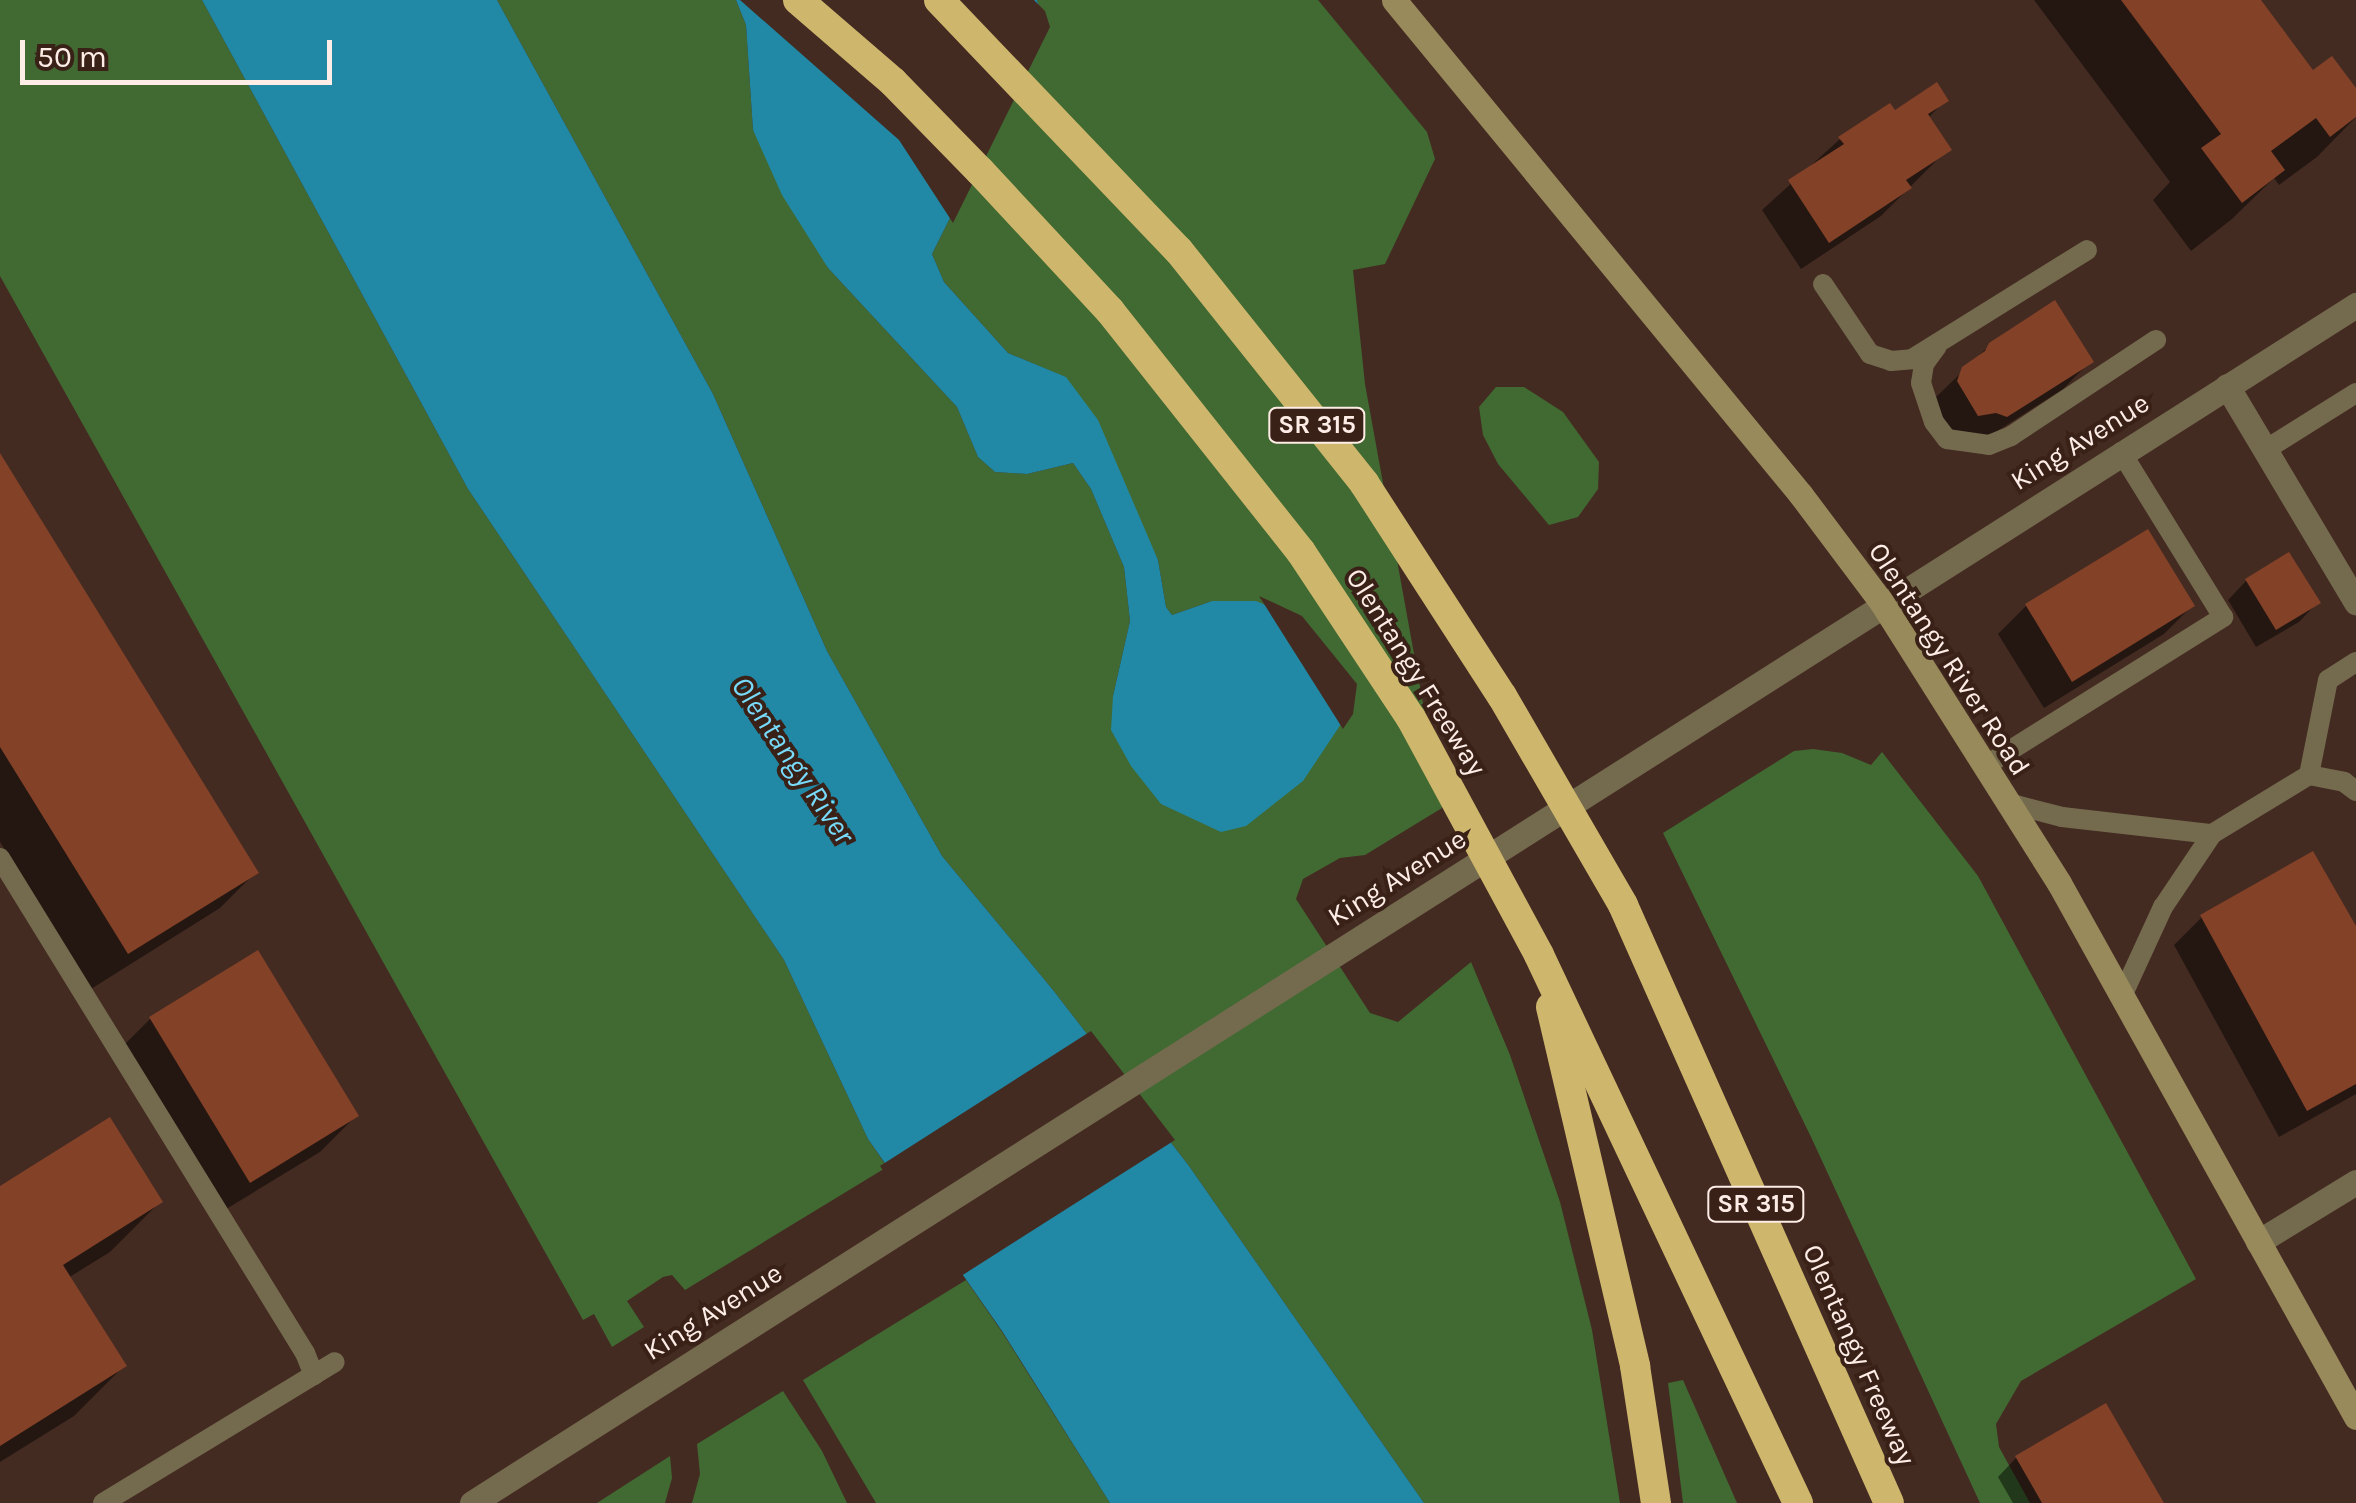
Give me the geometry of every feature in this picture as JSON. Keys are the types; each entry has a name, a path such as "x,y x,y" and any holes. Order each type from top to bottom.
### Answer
{"highway":[{"name":"Olentangy Freeway","path":"798,0 893,82 1110,311 1301,552 1410,718 1539,955 1798,1503"},
{"name":"Olentangy Freeway","path":"938,0 1180,251 1364,484 1502,696 1623,906 1890,1503"},
{"path":"1539,955 1635,1366 1656,1503"}],"main road":[{"name":"Olentangy River Road","path":"1394,0 1801,494 1882,603 2008,803 2122,996 2356,1418"}],"street":[{"name":"King Avenue","path":"472,1503 2356,305"},
{"path":"2227,386 2356,602"},
{"path":"2258,1242 2356,1182"}],"lane":[{"path":"1823,284 1870,354 1891,361 1912,359 2088,250"},
{"path":"1937,346 1924,364 1921,384 1934,422 1947,440 1989,445 2011,436 2156,340"},
{"path":"2265,450 2356,393"},
{"path":"1985,766 2223,616 2121,452"},
{"path":"2309,776 2328,680 2356,662"},
{"path":"2122,996 2163,907 2212,834 2309,776 2344,782 2356,791"},
{"path":"2008,803 2062,816 2212,834"},
{"path":"0,858 306,1353 314,1375"},
{"path":"103,1503 335,1362"}],"green space":[{"path":"0,0 202,0 468,489 784,960 868,1139 887,1167 685,1290 672,1275 663,1277 627,1301 644,1327 612,1347 594,1314 583,1320 0,276"},
{"path":"497,0 736,0 746,25 753,130 828,268 957,407 978,457 995,472 1027,474 1073,463 1091,489 1124,567 1130,621 1113,696 1212,601 1172,615 1166,607 1158,560 1065,377 1008,353 944,282 932,254 1045,28 1037,0 1318,0 1427,132 1435,159 1385,264 1353,270 1365,384 1442,808 1365,855 1340,858 1303,879 1296,899 1370,1013 1398,1022 1471,962 1510,1055 1560,1202 1592,1330 1620,1503 1424,1503 1189,1166 1053,990 942,856 827,651 713,394"},
{"path":"1496,387 1524,387 1563,412 1599,462 1598,489 1578,517 1549,525 1498,464 1483,435 1479,407"},
{"path":"1794,751 1842,753 1871,765 1882,752 1978,876 2196,1279 2021,1381 1996,1424 1999,1447 2030,1503 1980,1503 1811,1137 1663,833"},
{"path":"966,1280 1110,1503 876,1503 803,1380"},
{"path":"1683,1380 1737,1503 1683,1503 1668,1383"},
{"path":"783,1391 822,1451 847,1503 692,1503 700,1474 697,1444"},
{"path":"670,1456 672,1478 665,1503 597,1503"}],"water":[{"name":"Olentangy River","path":"202,0 497,0 713,394 827,651 942,856 1053,990 1189,1166 1424,1503 1110,1503 1002,1331 868,1139 784,960 468,489"},
{"path":"736,0 1037,0 1045,28 932,254 944,282 1008,353 1066,377 1098,420 1158,560 1166,607 1172,615 1212,601 1256,601 1299,619 1349,712 1303,781 1246,826 1221,832 1161,804 1131,766 1111,730 1113,696 1130,621 1124,567 1091,489 1073,463 1027,474 995,472 978,457 957,407 828,268 782,195 753,130 746,25"}],"pier":[{"path":"740,0 1034,0 1045,11 1050,27 953,223 899,140"},
{"path":"1259,596 1302,616 1357,684 1353,714 1343,729"},
{"path":"1091,1031 1175,1140 958,1278 880,1166"}],"building":[{"path":"2121,0 2261,0 2313,70 2332,56 2356,88 2356,117 2330,137 2316,118 2271,151 2285,170 2242,203 2201,148 2221,134"},
{"path":"1937,82 1949,101 1928,114 1952,150 1906,180 1912,188 1829,243 1788,180 1844,144 1838,137 1890,103 1895,110"},
{"path":"2055,300 2094,362 2007,417 1996,413 1978,416 1957,381 1962,367 1985,351 1989,343"},
{"path":"0,453 259,873 128,954 0,747"},
{"path":"2148,529 2195,606 2072,682 2025,604"},
{"path":"2289,552 2321,603 2276,630 2245,579"},
{"path":"2313,851 2356,926 2356,1084 2307,1111 2200,915"},
{"path":"258,950 359,1116 250,1183 149,1017"},
{"path":"110,1117 163,1202 63,1265 127,1366 0,1446 0,1186"},
{"path":"2106,1403 2164,1503 2042,1503 2015,1456"}]}
